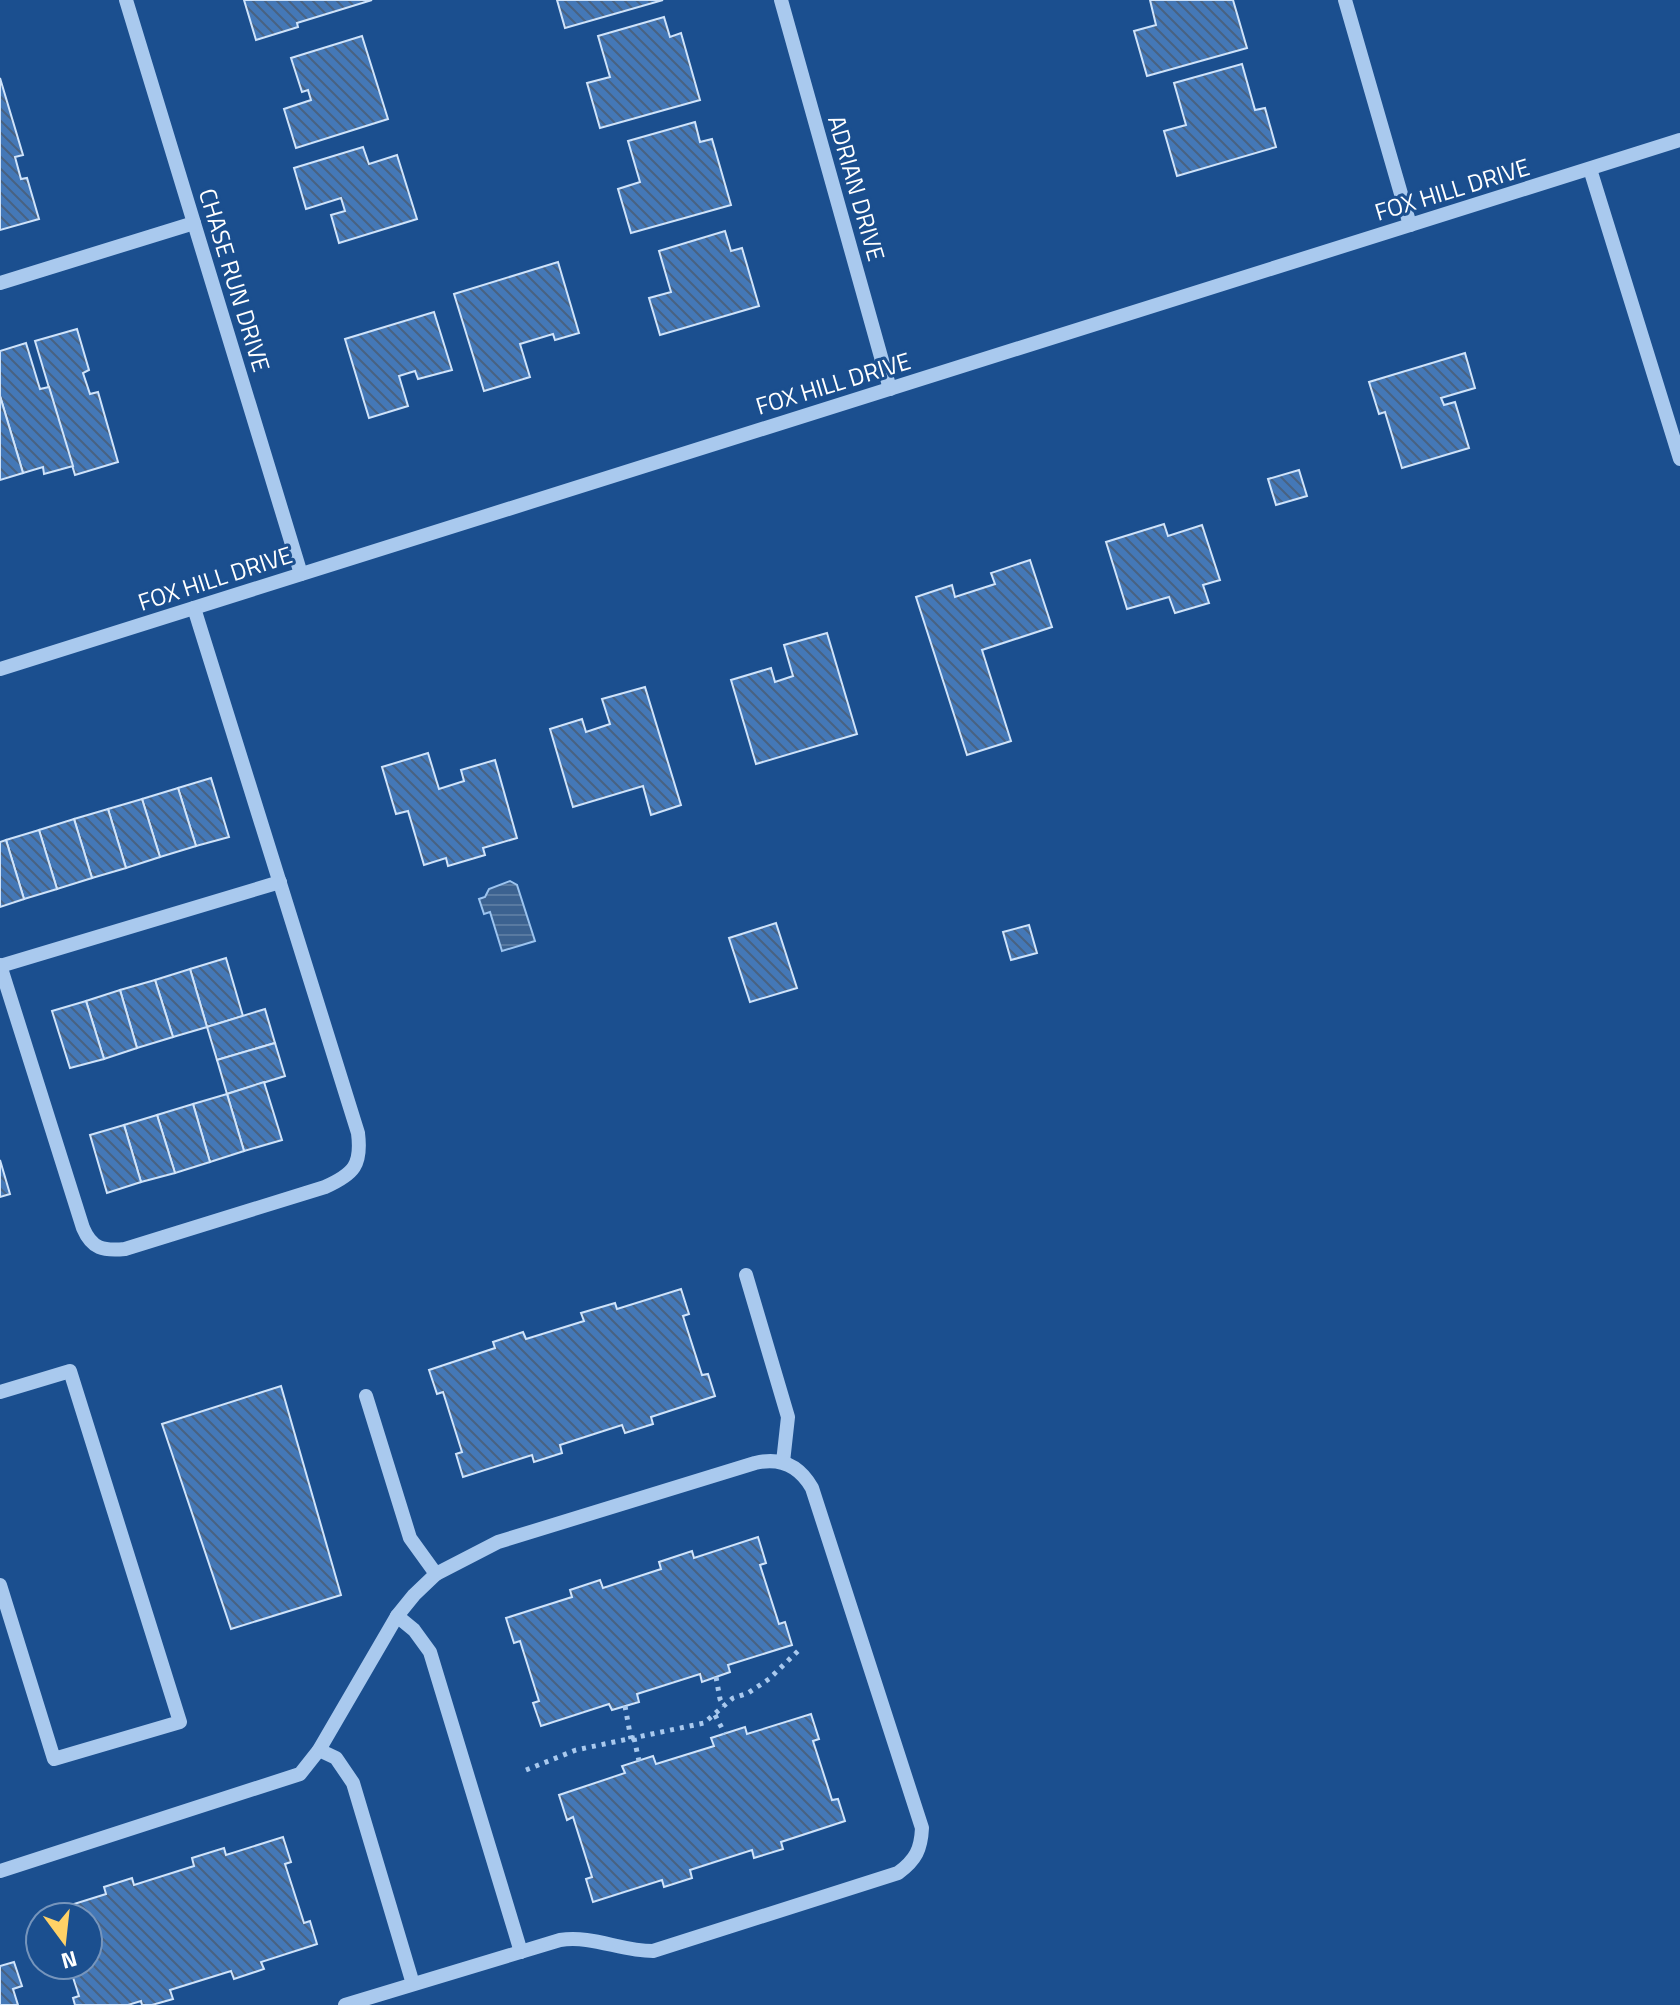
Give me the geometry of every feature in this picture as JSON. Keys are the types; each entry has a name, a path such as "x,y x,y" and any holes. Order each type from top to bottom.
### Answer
{"street":[{"name":"CHASE RUN DRIVE","path":"126,0 301,574"},
{"name":"ADRIAN DRIVE","path":"781,0 890,389"},
{"path":"1345,0 1410,225"},
{"name":"FOX HILL DRIVE","path":"0,669 1680,140"},
{"path":"1590,169 1680,459"},
{"path":"0,283 194,223"},
{"path":"194,608 280,882 358,1133 360,1149 357,1165 344,1178 325,1187 125,1249 109,1251 97,1248 83,1228 0,966 280,882"},
{"path":"746,1275 788,1417 783,1462"},
{"path":"0,1392 70,1371 180,1722 54,1759 0,1585"},
{"path":"366,1396 410,1538 436,1574"},
{"path":"0,1871 300,1774 319,1750 397,1616 414,1595 436,1574 498,1542 755,1463 769,1460 796,1468 812,1488 922,1828 918,1853 912,1863 898,1873 653,1951 635,1951 572,1938 345,2005"},
{"path":"397,1616 414,1630 430,1652 521,1952"},
{"path":"319,1750 336,1758 353,1783 413,1984"}],"path":[{"path":"526,1770 576,1750 704,1723 733,1698 748,1693 769,1679 798,1651"},
{"path":"716,1677 724,1706"},
{"path":"625,1706 639,1761"},
{"path":"715,1715 725,1734"}],"water":[{"path":"510,881 517,885 535,941 502,951 490,912 484,914 479,899 485,897 489,889"}],"building":[{"path":"244,0 372,0 297,23 298,27 256,40"},
{"path":"557,0 663,0 565,28"},
{"path":"1150,0 1233,0 1247,48 1147,76 1134,31 1156,25"},
{"path":"664,17 670,37 681,33 700,100 600,128 587,83 610,77 598,36"},
{"path":"362,36 388,119 296,148 284,109 311,100 308,90 302,92 291,58"},
{"path":"1242,64 1255,110 1265,108 1276,147 1177,176 1164,131 1186,125 1174,83"},
{"path":"0,78 23,155 15,157 21,179 27,178 39,219 0,230"},
{"path":"695,122 700,142 712,139 731,205 631,233 618,189 640,182 628,141"},
{"path":"363,147 369,164 397,155 417,219 339,243 331,215 345,211 341,198 306,209 294,168"},
{"path":"725,231 731,251 742,248 759,306 660,335 649,298 671,292 659,251"},
{"path":"558,262 579,333 555,340 553,334 520,344 530,377 484,391 454,294"},
{"path":"434,312 452,370 418,379 415,371 399,376 408,406 369,418 345,339"},
{"path":"77,329 89,370 83,373 90,394 98,392 118,462 75,475 35,341"},
{"path":"26,343 40,389 49,387 73,466 44,474 43,467 23,473 0,396 0,351"},
{"path":"1465,353 1475,388 1441,398 1444,405 1455,402 1469,448 1402,468 1385,412 1379,414 1369,382"},
{"path":"0,396 23,473 0,480"},
{"path":"1299,470 1307,496 1276,505 1268,479"},
{"path":"1164,524 1168,536 1202,525 1220,580 1203,585 1209,603 1175,613 1169,597 1127,609 1106,542"},
{"path":"1030,560 1052,627 982,650 1011,741 967,755 916,597 952,585 955,597 995,584 991,573"},
{"path":"827,633 857,734 756,764 731,680 771,668 775,682 793,676 784,645"},
{"path":"645,687 681,805 651,815 643,786 573,807 550,729 582,719 586,732 610,724 602,699"},
{"path":"428,753 439,789 464,781 461,770 495,760 517,838 483,848 485,855 448,866 446,858 424,865 408,811 396,814 382,767"},
{"path":"211,778 229,837 196,846 178,788"},
{"path":"178,788 196,846 160,857 142,799"},
{"path":"142,799 160,857 126,868 108,809"},
{"path":"108,809 126,868 92,878 74,819"},
{"path":"74,819 92,878 57,889 39,830"},
{"path":"39,830 57,889 24,899 6,840"},
{"path":"6,840 24,899 0,907 0,842"},
{"path":"776,923 797,988 750,1002 729,938"},
{"path":"1029,925 1037,953 1011,960 1003,932"},
{"path":"226,958 243,1016 207,1027 190,969"},
{"path":"190,969 207,1027 173,1037 155,980"},
{"path":"155,980 173,1037 137,1048 120,990"},
{"path":"120,990 137,1048 104,1059 86,1001"},
{"path":"86,1001 104,1059 70,1068 52,1011"},
{"path":"265,1009 275,1043 217,1060 207,1027"},
{"path":"275,1043 285,1076 227,1094 217,1060"},
{"path":"264,1082 282,1140 244,1151 227,1094"},
{"path":"227,1094 244,1151 210,1162 193,1104"},
{"path":"193,1104 210,1162 175,1173 157,1115"},
{"path":"157,1115 175,1173 141,1182 124,1125"},
{"path":"124,1125 141,1182 107,1193 90,1135"},
{"path":"0,1160 10,1194 0,1197"},
{"path":"681,1289 689,1314 683,1316 702,1375 708,1374 715,1396 651,1417 653,1424 625,1433 622,1425 560,1445 562,1453 534,1462 532,1455 463,1477 456,1454 462,1452 443,1392 437,1394 429,1370 495,1348 493,1342 523,1332 526,1339 584,1321 581,1313 615,1303 617,1309"},
{"path":"281,1386 341,1595 231,1629 162,1424"},
{"path":"758,1537 766,1563 760,1565 779,1624 785,1622 792,1645 728,1665 730,1672 702,1682 700,1674 637,1694 639,1702 612,1710 609,1704 541,1726 533,1703 539,1701 520,1641 514,1643 506,1618 572,1597 570,1590 600,1580 603,1588 661,1569 659,1562 692,1551 694,1558"},
{"path":"811,1714 819,1739 813,1741 832,1800 838,1799 845,1821 781,1842 783,1849 754,1858 752,1850 690,1870 692,1878 664,1887 662,1880 593,1902 586,1879 592,1877 573,1817 567,1820 559,1795 625,1773 622,1766 653,1756 656,1764 714,1746 711,1738 745,1727 747,1734"},
{"path":"283,1837 291,1862 285,1864 304,1923 310,1921 317,1944 261,1962 264,1969 234,1979 231,1971 170,1990 173,1999 152,2005 142,2005 141,2001 128,2005 75,2005 73,1998 79,1996 74,1981 104,1981 104,1901 84,1901 106,1894 104,1887 132,1878 134,1885 194,1866 192,1858 224,1848 226,1855"},
{"path":"14,1962 22,1986 13,1989 18,2005 0,2005 0,1966"}]}
